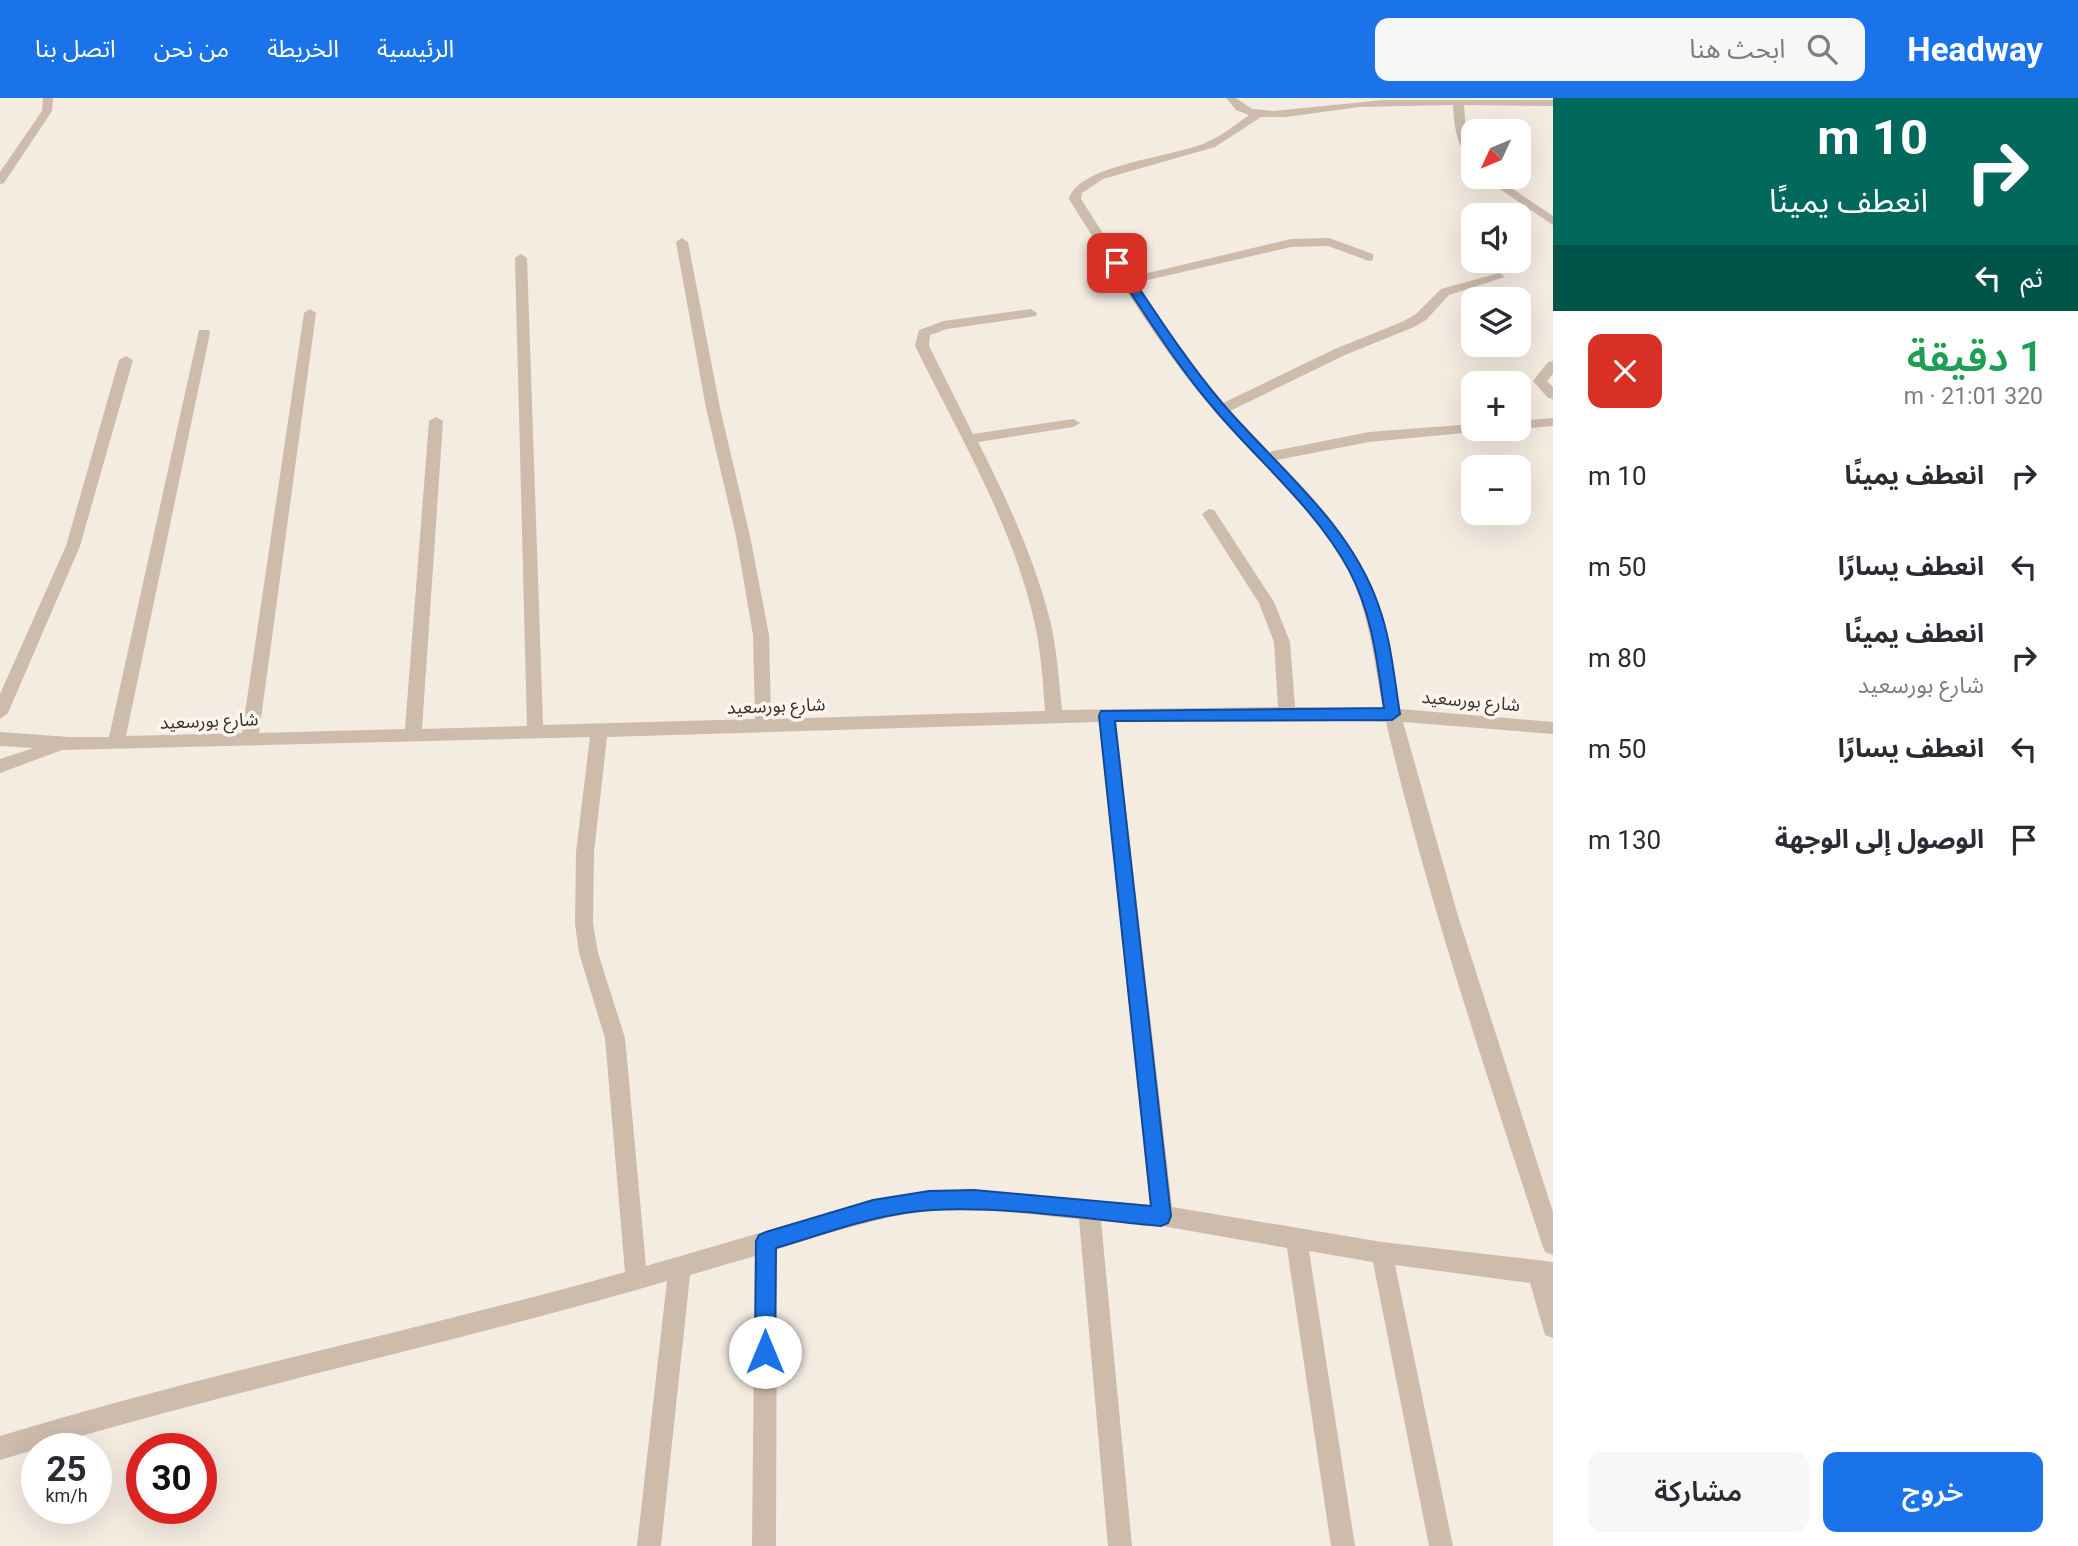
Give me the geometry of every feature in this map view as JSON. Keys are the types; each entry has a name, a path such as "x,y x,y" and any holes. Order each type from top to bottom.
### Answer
{"street":[{"path":"0,181 47,111 48,98"},
{"path":"1231,98 1238,107 1271,115 1354,101 1553,103"},
{"path":"1458,102 1461,134"},
{"path":"1258,114 1211,145 1099,177 1077,191 1075,199 1184,365 1265,458 1313,506 1354,568 1371,604 1382,645 1392,714 1470,992 1553,1244"},
{"path":"1506,189 1553,221"},
{"path":"682,242 713,408 743,536 761,635 763,725"},
{"path":"1129,281 1291,243 1329,242 1369,257"},
{"path":"521,258 535,731"},
{"path":"1222,410 1340,352 1409,324 1421,317 1445,292 1499,277"},
{"path":"250,739 310,313"},
{"path":"1031,313 944,325 924,333 922,346 1002,512 1027,575 1041,621 1054,717"},
{"path":"116,743 204,333"},
{"path":"0,713 73,546 127,360"},
{"path":"1553,365 1540,381 1553,395"},
{"path":"413,735 436,421"},
{"path":"1531,424 1553,422"},
{"path":"967,439 1073,423"},
{"path":"1265,458 1325,442 1377,434 1461,429"},
{"path":"1209,514 1265,602 1282,642 1287,713"},
{"name":"شارع بورسعيد","path":"0,739 69,744 1287,713 1392,714 1553,727"},
{"path":"1107,716 1161,1216"},
{"path":"599,730 586,849 584,924 593,971 608,1007 615,1038 636,1279"},
{"path":"0,766 69,744"},
{"path":"0,1448 112,1413 481,1323 873,1210 929,1201 974,1200 1161,1216 1382,1254 1545,1273 1553,1327"},
{"path":"1089,1211 1120,1546"},
{"path":"1296,1239 1343,1546"},
{"path":"764,1546 766,1241"},
{"path":"1382,1254 1441,1546"},
{"path":"649,1546 680,1266"}],"route":[{"path":"765,1352 766,1241 873,1210 929,1201 974,1200 1161,1216 1107,716 1392,714 1382,645 1371,604 1337,540 1313,506 1265,458 1184,365 1117,263"}]}
